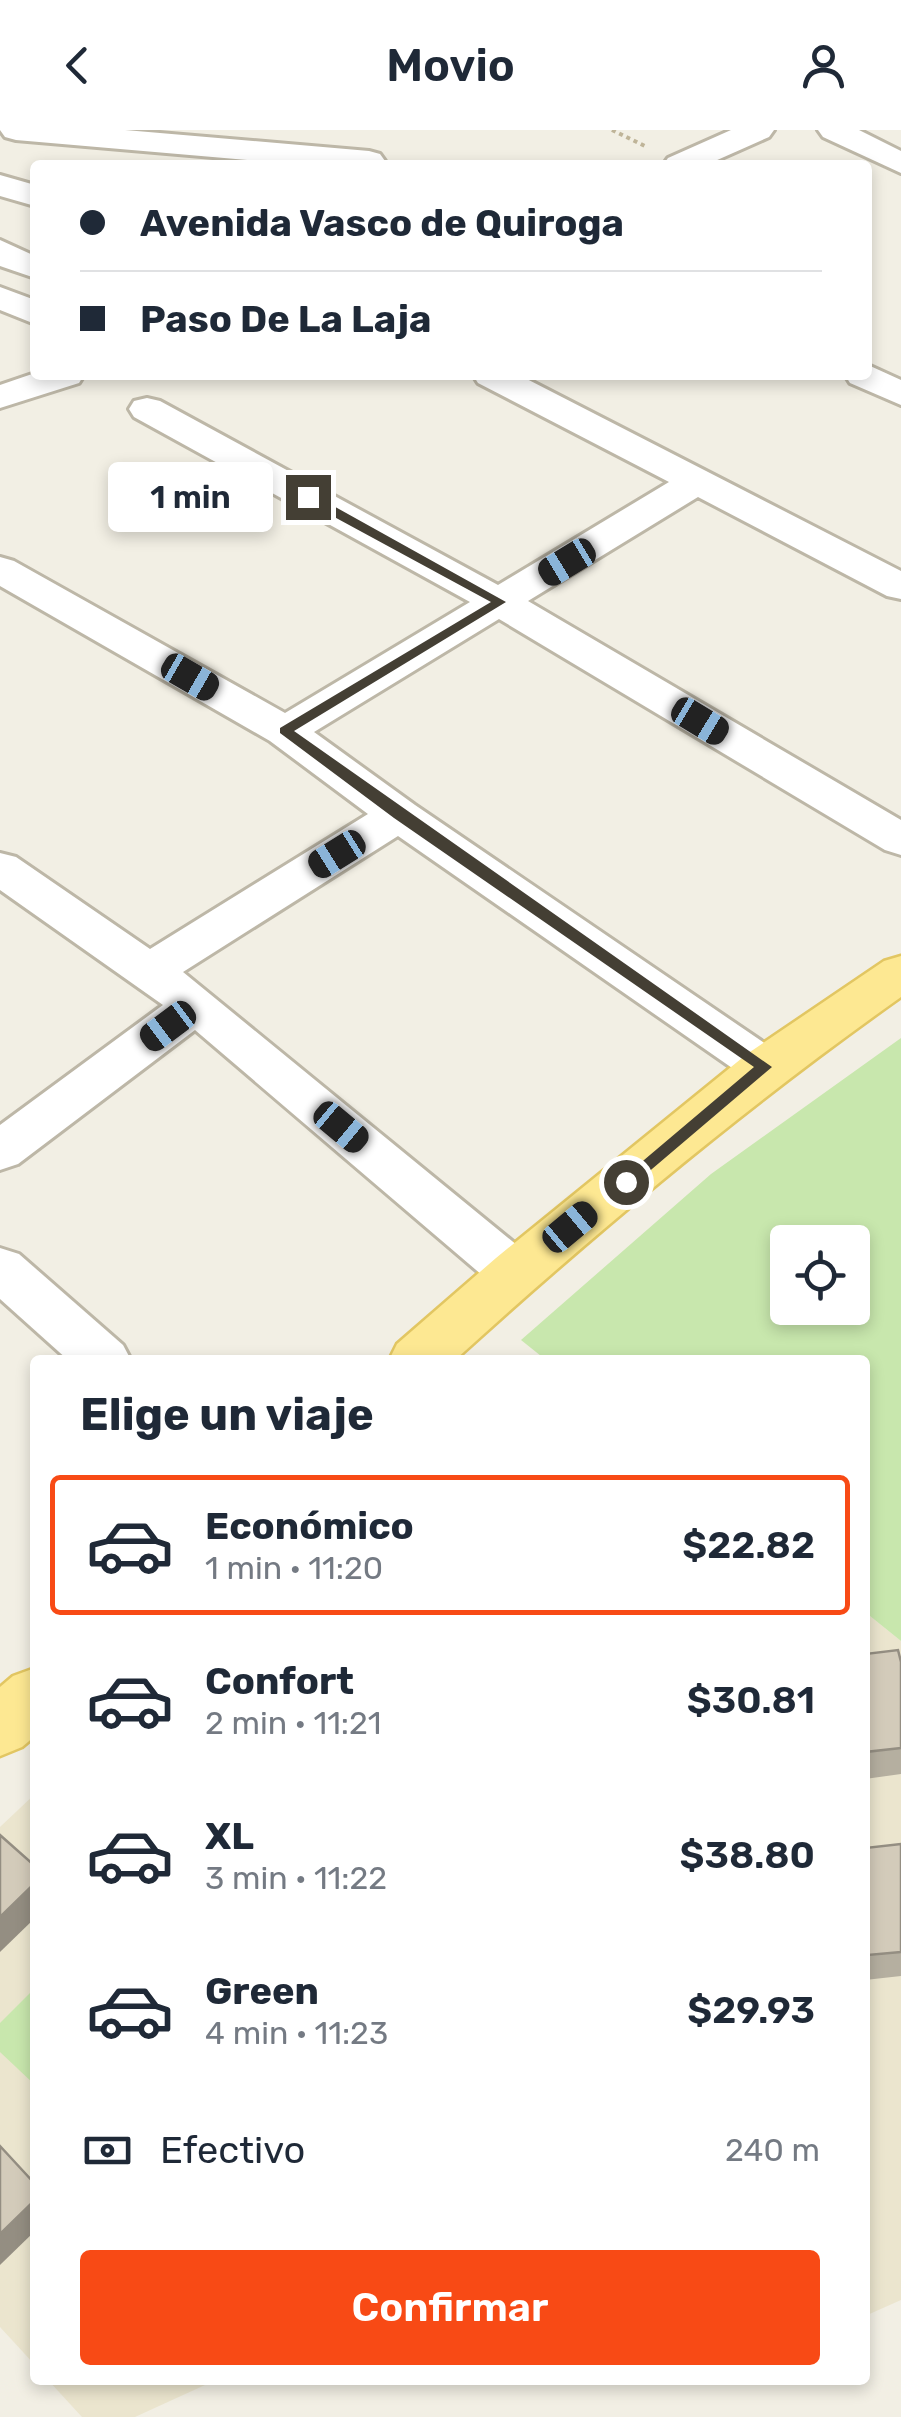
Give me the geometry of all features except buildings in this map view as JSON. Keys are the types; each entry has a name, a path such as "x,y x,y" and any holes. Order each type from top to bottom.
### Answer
{"main road":[{"path":"423,1355 515,1273 765,1067 901,973"},
{"path":"0,1727 30,1700"}],"street":[{"path":"16,130 359,160"},
{"path":"690,160 758,130"},
{"path":"834,130 901,163"},
{"path":"0,250 2,255 30,266"},
{"path":"0,298 30,311"},
{"path":"872,379 901,394"},
{"path":"0,397 51,380"},
{"path":"501,380 901,586"},
{"path":"147,409 500,602 901,840"},
{"path":"284,730 700,480"},
{"path":"0,569 284,730 765,1067"},
{"path":"150,971 399,814"},
{"path":"0,868 196,1005 515,1273"},
{"path":"0,1152 196,1005"},
{"path":"0,1268 98,1355"}],"shaded area":[{"path":"870,1616 901,1641 901,2300 870,2314"},
{"path":"30,1799 30,2360 0,2327 0,1827"},
{"path":"53,2385 205,2385 135,2417 82,2417"}],"green space":[{"path":"901,1038 901,1641 870,1616 870,1355 540,1355 521,1340 711,1174"},
{"path":"30,1993 30,2080 0,2052 0,2023"}],"route":[{"path":"308,497 500,602 284,730 765,1067 626,1182"}]}
